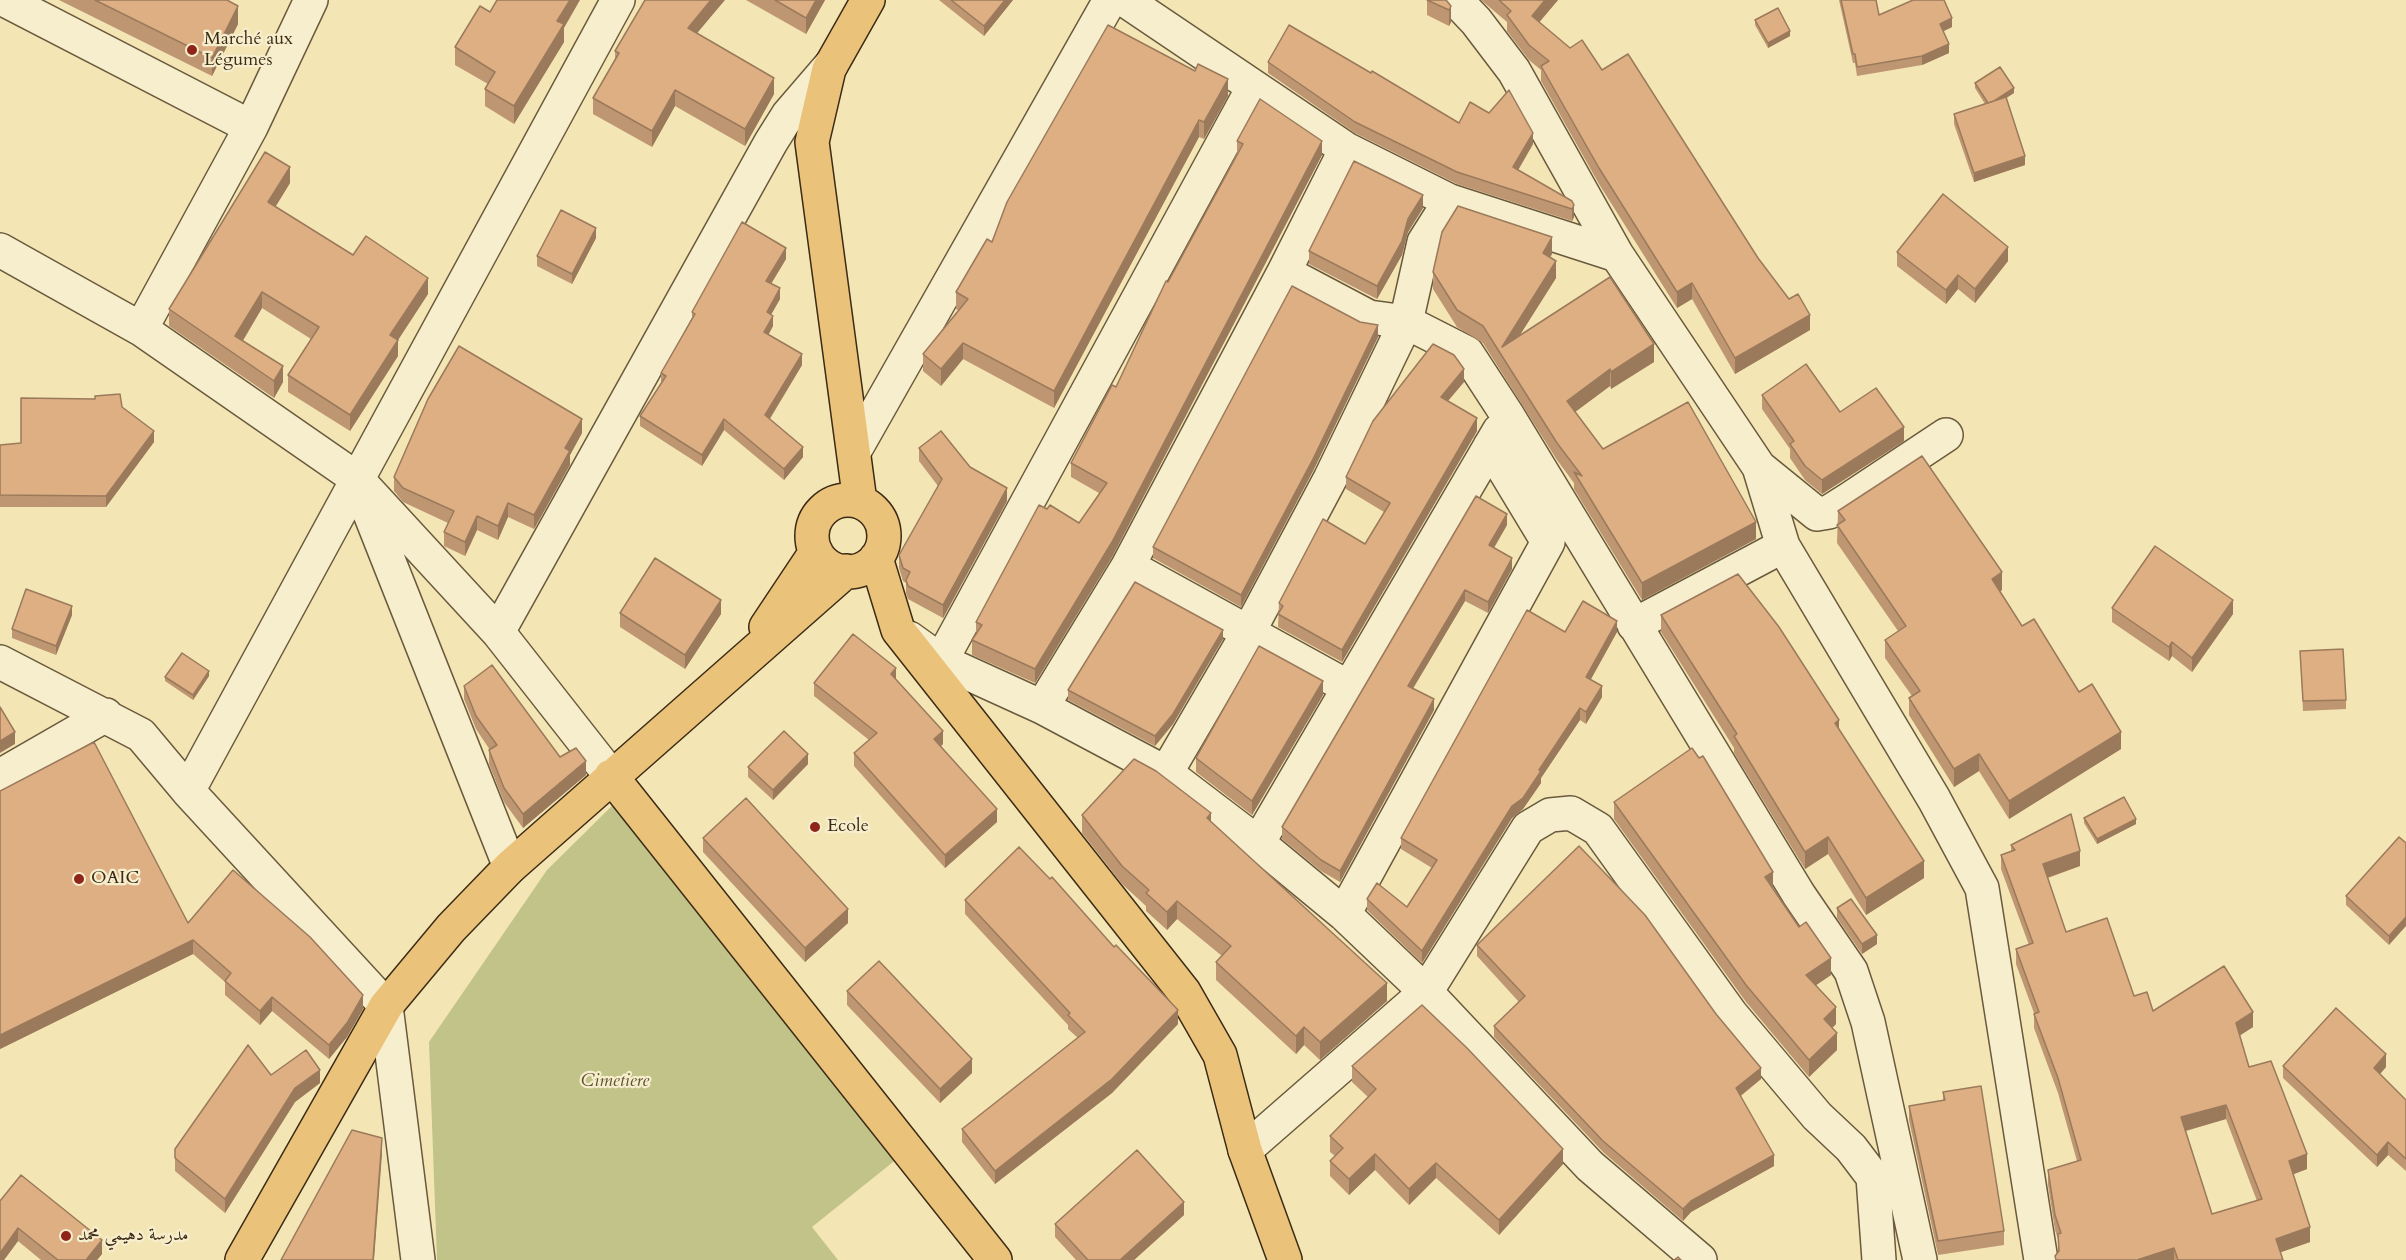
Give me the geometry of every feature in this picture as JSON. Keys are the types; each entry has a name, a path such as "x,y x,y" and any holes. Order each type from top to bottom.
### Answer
{"main road":[{"path":"860,502 855,450 812,142 831,65 868,0"},
{"path":"848,500 860,502 871,508 881,523 883,541 876,558 859,570 834,569 823,562 816,552 812,540 813,527 818,516 836,502 848,500"},
{"path":"742,663 816,552"},
{"path":"876,558 898,630 1184,992 1220,1055 1245,1150 1285,1260"},
{"path":"242,1260 386,1006 451,928 510,867 846,571"},
{"path":"611,776 995,1260"}],"street":[{"path":"5,0 251,127"},
{"path":"188,791 356,478 618,0"},
{"path":"855,450 1110,0"},
{"path":"1125,0 1253,88 1346,148 1450,201 1617,255"},
{"path":"1456,0 1476,21 1514,71 1617,255 1759,467 1783,546 1934,799 1982,888 2041,1260"},
{"path":"141,329 251,127 307,1"},
{"path":"498,632 771,142 788,115 831,65"},
{"path":"941,661 1253,88"},
{"path":"1042,707 1128,566 1284,272 1346,148"},
{"path":"1166,773 1248,633 1330,479 1406,322 1424,242 1450,201"},
{"path":"0,250 141,329 356,478 498,632 611,776"},
{"path":"1284,272 1369,317 1406,322 1467,353 1508,416 1799,896 1851,971 1868,1022 1920,1260"},
{"path":"1258,843 1508,416"},
{"path":"1759,467 1817,514 1829,512 1946,435"},
{"path":"1344,914 1548,542 1490,446"},
{"path":"356,478 510,867"},
{"path":"1634,625 1783,546"},
{"path":"1128,566 1348,687"},
{"path":"898,630 941,661 1042,707 1166,773 1258,843 1344,914 1426,992 1590,1166 1700,1260"},
{"path":"0,662 141,735 188,791 386,1006 418,1260"},
{"path":"0,776 106,715"},
{"path":"1245,1150 1426,992 1528,828 1550,815 1571,813 1598,829 1731,1014 1817,1116 1851,1148 1873,1177 1879,1260"}],"green space":[{"name":"Cimetiere","path":"618,800 898,1158 812,1227 838,1260 437,1260 429,1042 547,870"}],"building":[{"path":"95,0 227,0 238,6 212,58"},
{"path":"497,0 570,0 557,21 564,24 514,106 485,89 495,72 455,47 480,6 490,12"},
{"path":"645,0 711,0 688,28 774,78 745,129 675,90 652,131 593,98 619,53 615,51"},
{"path":"775,0 816,0 806,18"},
{"path":"951,0 1005,0 984,26"},
{"path":"1427,0 1446,0 1451,6 1449,10"},
{"path":"1499,0 1545,0 1532,16 1570,48 1582,40 1602,70 1628,54 1758,258 1789,299 1798,294 1810,315 1735,358 1692,283 1677,292 1599,168 1541,66 1549,61 1529,45 1507,15 1511,11"},
{"path":"1841,0 1876,0 1879,15 1913,0 1944,0 1952,18 1940,24 1949,44 1922,56 1857,67"},
{"path":"1778,8 1790,31 1768,43 1755,20"},
{"path":"1108,25 1195,71 1198,64 1228,79 1204,122 1199,120 1054,391 963,343 941,369 923,354 968,299 956,292 987,239 992,242 1007,202"},
{"path":"1289,25 1459,123 1470,102 1489,113 1509,90 1533,133 1513,167 1572,201 1574,205 1572,209 1457,172 1355,122 1268,62"},
{"path":"2000,67 2014,88 1988,103 1975,83"},
{"path":"2006,97 2025,156 1974,173 1954,114"},
{"path":"1260,99 1322,141 1112,542 1035,669 972,640 982,625 976,622 1039,505 1047,509 1050,505 1079,523 1107,483 1071,463 1112,385 1116,387 1166,281 1168,282 1243,144 1237,141"},
{"path":"265,152 290,167 268,202 353,255 366,236 428,278 390,335 398,340 350,415 288,375 319,327 262,292 235,336 283,366 274,381 169,309"},
{"path":"1354,161 1423,195 1408,219 1402,241 1377,286 1309,251"},
{"path":"1943,194 2008,247 1975,289 1958,275 1946,290 1897,252"},
{"path":"1458,206 1552,237 1543,253 1556,261 1502,347 1610,277 1654,344 1611,372 1610,369 1567,401 1603,449 1688,402 1756,522 1642,583 1574,472 1582,476 1557,443 1483,326 1457,310 1433,272 1442,232"},
{"path":"561,210 596,228 572,274 537,256"},
{"path":"742,222 786,248 766,281 780,288 767,312 773,316 764,332 802,354 765,415 803,447 784,469 724,419 702,455 640,416 666,376 661,373 695,314 692,312"},
{"path":"1292,286 1360,322 1378,325 1313,459 1241,595 1153,547"},
{"path":"1433,344 1454,355 1464,369 1441,397 1477,418 1342,650 1278,614 1283,606 1279,603 1323,519 1365,544 1390,503 1346,477 1373,421"},
{"path":"459,346 582,419 565,448 570,451 534,515 508,503 498,526 477,516 465,542 444,532 454,511 403,488 394,477 428,399"},
{"path":"1806,364 1840,412 1876,388 1904,427 1822,480 1805,466 1790,444 1794,441 1762,395"},
{"path":"120,394 122,407 154,431 106,496 0,495 0,445 21,443 21,398 95,399 95,396"},
{"path":"941,431 970,467 1007,488 943,605 908,586 906,580 910,572 903,568 899,555 942,479 919,448"},
{"path":"1922,456 2002,572 1992,579 2022,626 2034,619 2079,692 2092,684 2121,732 2009,801 1979,754 1954,769 1909,698 1920,691 1885,640 1906,626 1837,525 1845,520 1838,511"},
{"path":"1476,496 1507,514 1489,545 1512,558 1488,602 1465,590 1408,686 1434,699 1340,871 1321,860 1282,827"},
{"path":"2155,546 2233,600 2192,658 2172,642 2169,647 2112,608"},
{"path":"655,558 721,600 685,655 620,613"},
{"path":"1738,574 1779,627 1839,720 1835,723 1924,861 1866,898 1828,837 1805,852 1734,736 1737,734 1661,615"},
{"path":"1135,582 1223,630 1173,714 1155,736 1068,690"},
{"path":"26,589 72,606 56,646 12,629"},
{"path":"1583,601 1617,621 1586,677 1602,686 1586,712 1580,708 1523,798 1512,806 1422,951 1367,899 1377,883 1407,907 1437,860 1401,838 1527,610 1565,632"},
{"path":"853,634 896,668 891,674 943,731 934,739 997,809 945,855 854,753 877,733 814,683"},
{"path":"1259,646 1323,681 1252,801 1196,758"},
{"path":"2343,649 2346,700 2303,701 2300,651"},
{"path":"182,653 209,671 193,695 165,677"},
{"path":"492,665 560,757 576,748 586,761 523,814 504,788 489,750 497,745 476,716 464,686"},
{"path":"0,707 15,732 0,741"},
{"path":"784,731 808,754 773,790 748,767"},
{"name":"OAIC","path":"94,742 188,923 233,870 310,937 363,995 347,1023 329,1045 272,997 260,1011 225,981 231,973 193,940 0,1035 0,791"},
{"path":"1692,748 1699,758 1703,756 1773,872 1765,877 1799,927 1806,922 1831,958 1806,975 1836,1007 1824,1019 1837,1033 1809,1060 1746,985 1614,802"},
{"path":"1134,759 1156,771 1211,813 1207,818 1387,983 1320,1042 1304,1027 1296,1036 1216,962 1231,946 1177,901 1167,912 1146,893 1149,890 1122,866 1082,815"},
{"path":"2124,797 2136,819 2097,839 2084,818"},
{"path":"746,798 848,909 805,948 703,838"},
{"path":"2071,814 2080,851 2043,864 2066,932 2107,918 2134,996 2147,992 2153,1011 2224,966 2253,1012 2236,1023 2249,1067 2271,1061 2307,1154 2289,1161 2310,1227 2276,1239 2283,1260 2178,1260 2174,1248 2137,1260 2056,1260 2055,1256 2059,1251 2058,1234 2061,1233 2055,1215 2048,1170 2081,1160 2058,1078 2034,1014 2039,1012 2016,949 2033,943 2001,855 2015,850 2011,845","holes":["2226,1105 2262,1199 2212,1214 2181,1117"]},
{"path":"2399,837 2406,843 2406,917 2389,936 2346,896"},
{"path":"1579,846 1645,915 1716,1014 1761,1068 1736,1088 1774,1155 1691,1201 1683,1209 1603,1141 1494,1026 1525,996 1477,945"},
{"path":"1019,847 1050,879 1052,877 1114,947 1116,945 1178,1010 1112,1079 995,1171 962,1129 1085,1032 965,900"},
{"path":"1851,899 1877,935 1862,944 1837,908"},
{"path":"879,961 972,1059 940,1089 847,991"},
{"path":"1422,1005 1467,1048 1563,1149 1499,1220 1436,1163 1409,1189 1375,1154 1349,1179 1330,1161 1343,1148 1330,1136 1376,1089 1352,1066"},
{"path":"2336,1008 2386,1054 2374,1068 2406,1100 2406,1159 2388,1142 2377,1155 2283,1066"},
{"path":"248,1045 271,1075 306,1050 320,1070 295,1088 225,1199 175,1158 175,1149"},
{"path":"1981,1086 2004,1231 1938,1241 1909,1106 1945,1100 1943,1092"},
{"path":"352,1130 382,1138 373,1260 281,1260"},
{"path":"1137,1150 1184,1202 1120,1260 1088,1260 1055,1224"},
{"path":"21,1175 102,1240 86,1260 58,1260 18,1228 0,1253 0,1201"}],"place":[{"name":"Marché aux Légumes","path":"192,50"},
{"name":"Ecole","path":"815,827"},
{"name":"OAIC","path":"79,879"},
{"name":"مدرسة دهيمي محمد","path":"66,1236"}]}
